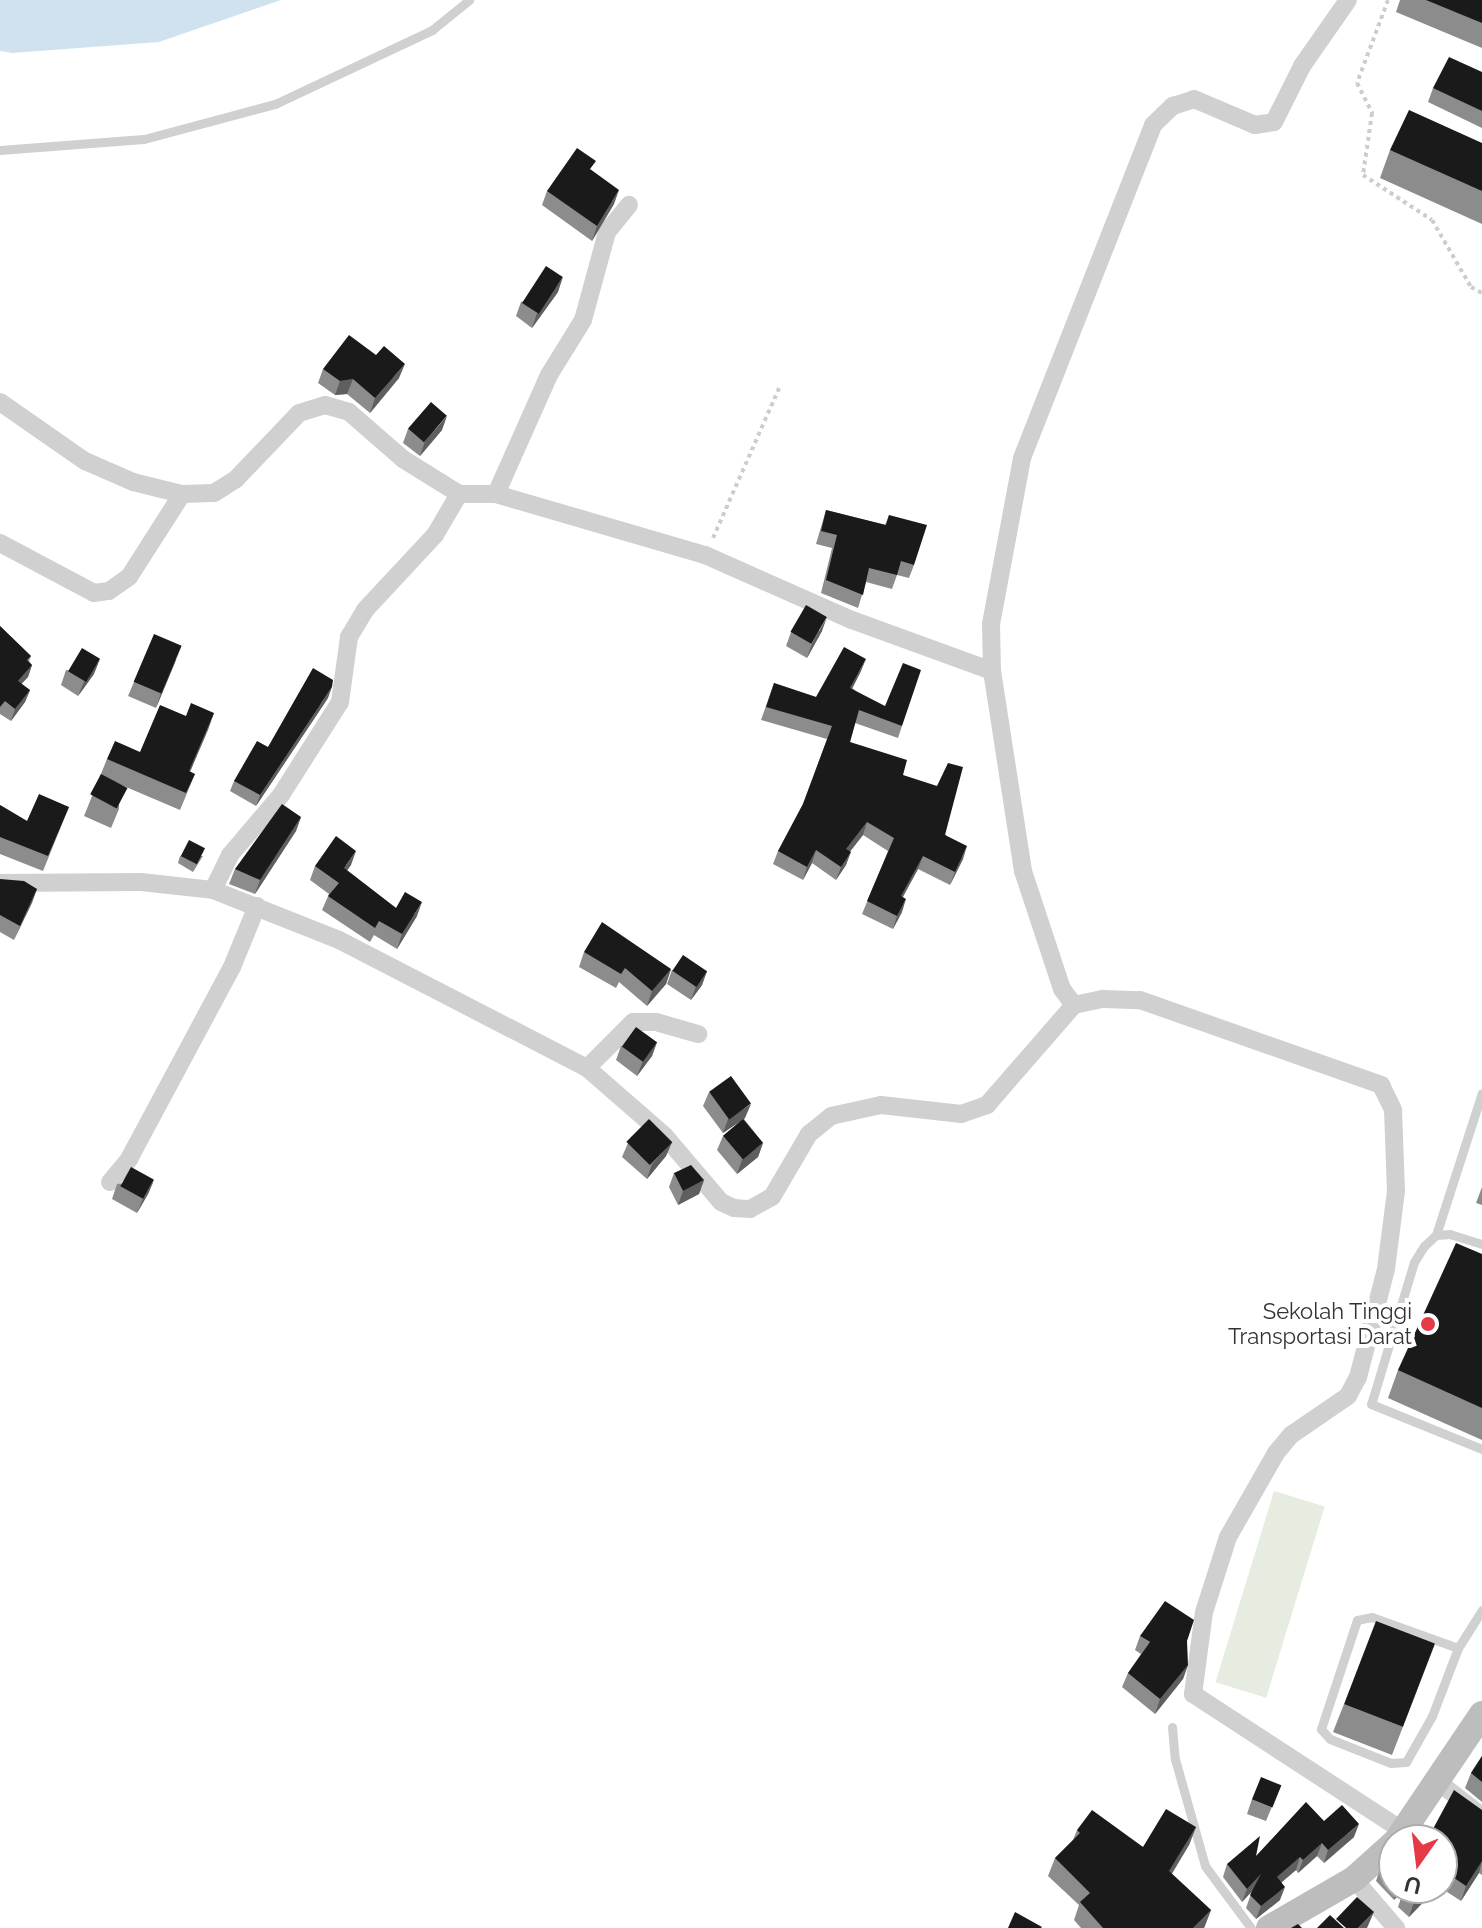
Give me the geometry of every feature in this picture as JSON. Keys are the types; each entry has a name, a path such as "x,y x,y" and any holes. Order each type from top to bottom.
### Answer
{"main road":[{"path":"1409,1824 1482,1714"},
{"path":"1269,1928 1354,1879 1378,1858"}],"street":[{"path":"1074,1005 1062,989 1023,871 992,671 991,624 1022,458 1153,125 1173,106 1194,99 1255,125 1274,122 1302,66 1348,0"},
{"path":"496,494 549,375 583,320 607,232 629,205"},
{"path":"0,402 85,461 133,482 182,494 214,493 225,486 299,413 325,405 349,412 403,459 459,494 496,494 705,555 852,620 992,671"},
{"path":"0,543 94,593 109,591 129,577 182,494"},
{"path":"213,890 230,855 281,795 340,702 349,637 365,610 435,535 459,494"},
{"path":"0,883 141,882 213,890 339,940 587,1068 664,1135 721,1202 750,1209 772,1197 809,1134 831,1116 881,1105 961,1114 987,1105 1074,1005 1140,1000 1381,1085 1390,1095 1396,1191 1386,1269 1358,1377 1348,1396 1291,1435 1276,1453 1228,1537 1204,1612 1193,1694 1378,1824"},
{"path":"110,1182 129,1159 232,967 257,906"},
{"path":"587,1068 633,1022 656,1022 698,1034"},
{"path":"1438,1782 1482,1816"},
{"path":"1354,1879 1396,1928"}],"lane":[{"path":"0,150 144,139 275,104 432,30 469,0"},
{"path":"1482,1093 1436,1235 1414,1262 1371,1404 1482,1449"},
{"path":"1436,1235 1482,1244"},
{"path":"1458,1648 1372,1617 1357,1620 1321,1729 1330,1739 1391,1763 1406,1762 1432,1716 1458,1648 1482,1610"},
{"path":"1172,1727 1175,1759 1205,1866 1251,1928"}],"path":[{"path":"1388,0 1357,83 1372,113 1363,175 1432,220 1471,287 1482,293"},
{"path":"705,555 780,386"}],"shaded area":[{"path":"1274,1491 1325,1506 1266,1698 1216,1682"}],"water":[{"path":"0,0 281,0 159,42 12,53 0,51"}],"building":[{"path":"1426,0 1482,0 1482,23"},
{"path":"1449,57 1482,72 1482,111 1433,88"},
{"path":"1409,110 1482,143 1482,191 1390,150"},
{"path":"577,148 596,161 590,169 619,190 597,226 547,191"},
{"path":"546,266 563,277 539,314 522,303"},
{"path":"349,335 376,355 384,346 405,364 375,398 353,379 340,381 323,369"},
{"path":"431,402 447,416 424,442 408,428"},
{"path":"826,510 886,525 889,515 927,525 914,565 901,561 897,575 869,568 863,595 826,580 837,535 821,531"},
{"path":"806,605 827,617 811,644 790,632"},
{"path":"0,626 31,656 27,660 32,665 18,681 30,690 15,709 5,701 0,707"},
{"path":"154,634 182,646 161,694 134,682"},
{"path":"844,647 866,659 850,688 885,706 903,663 921,670 902,726 859,710 850,742 907,760 903,775 937,786 948,763 963,767 945,835 967,846 955,872 923,856 901,896 906,899 897,916 867,901 894,838 867,822 846,849 851,852 841,867 816,850 807,867 778,851 803,804 832,726 766,707 774,683 816,697"},
{"path":"82,648 100,659 86,682 68,671"},
{"path":"313,668 333,680 332,687 260,795 234,781 257,741 268,747"},
{"path":"191,703 214,713 189,771 195,774 186,793 107,759 115,741 140,752 160,705 186,716"},
{"path":"101,774 127,788 117,808 90,794"},
{"path":"39,794 69,807 48,856 0,837 0,805 27,821"},
{"path":"282,804 301,817 260,880 235,869"},
{"path":"336,836 356,851 344,868 396,908 405,892 422,902 402,934 379,921 375,928 328,896 339,883 315,866"},
{"path":"189,840 205,848 197,864 181,856"},
{"path":"0,879 24,881 37,889 20,926 0,915"},
{"path":"602,922 671,969 652,991 625,968 621,974 584,952"},
{"path":"683,955 707,971 696,987 672,971"},
{"path":"636,1027 657,1042 643,1062 622,1046"},
{"path":"731,1076 751,1104 729,1119 709,1092"},
{"path":"649,1119 672,1142 650,1165 626,1142"},
{"path":"743,1119 763,1143 743,1159 723,1136"},
{"path":"691,1165 704,1180 683,1191 674,1173"},
{"path":"131,1167 154,1180 143,1199 120,1186"},
{"path":"1456,1243 1482,1254 1482,1408 1398,1370"},
{"path":"1165,1601 1194,1620 1187,1641 1188,1665 1160,1699 1128,1673 1150,1642 1140,1636"},
{"path":"1376,1621 1435,1644 1403,1727 1344,1704"},
{"path":"1482,1756 1482,1782 1471,1773"},
{"path":"1261,1777 1281,1785 1272,1807 1252,1799"},
{"path":"1454,1790 1482,1810 1482,1861 1466,1886 1458,1881 1458,1824 1436,1824"},
{"path":"1306,1802 1324,1821 1342,1805 1359,1824 1328,1850 1322,1843 1303,1860 1300,1857 1277,1877 1285,1887 1261,1906 1250,1895 1261,1874 1247,1889 1227,1864 1260,1836 1256,1856"},
{"path":"1166,1809 1196,1827 1169,1871 1211,1910 1193,1928 1103,1928 1080,1902 1090,1893 1055,1858 1080,1833 1077,1830 1092,1810 1143,1847"},
{"path":"1357,1897 1374,1912 1358,1928 1346,1928 1336,1919"},
{"path":"1015,1912 1042,1927 1008,1928"},
{"path":"1330,1915 1344,1928 1317,1928"}],"place":[{"name":"Sekolah Tinggi Transportasi Darat","path":"1428,1324"}]}
